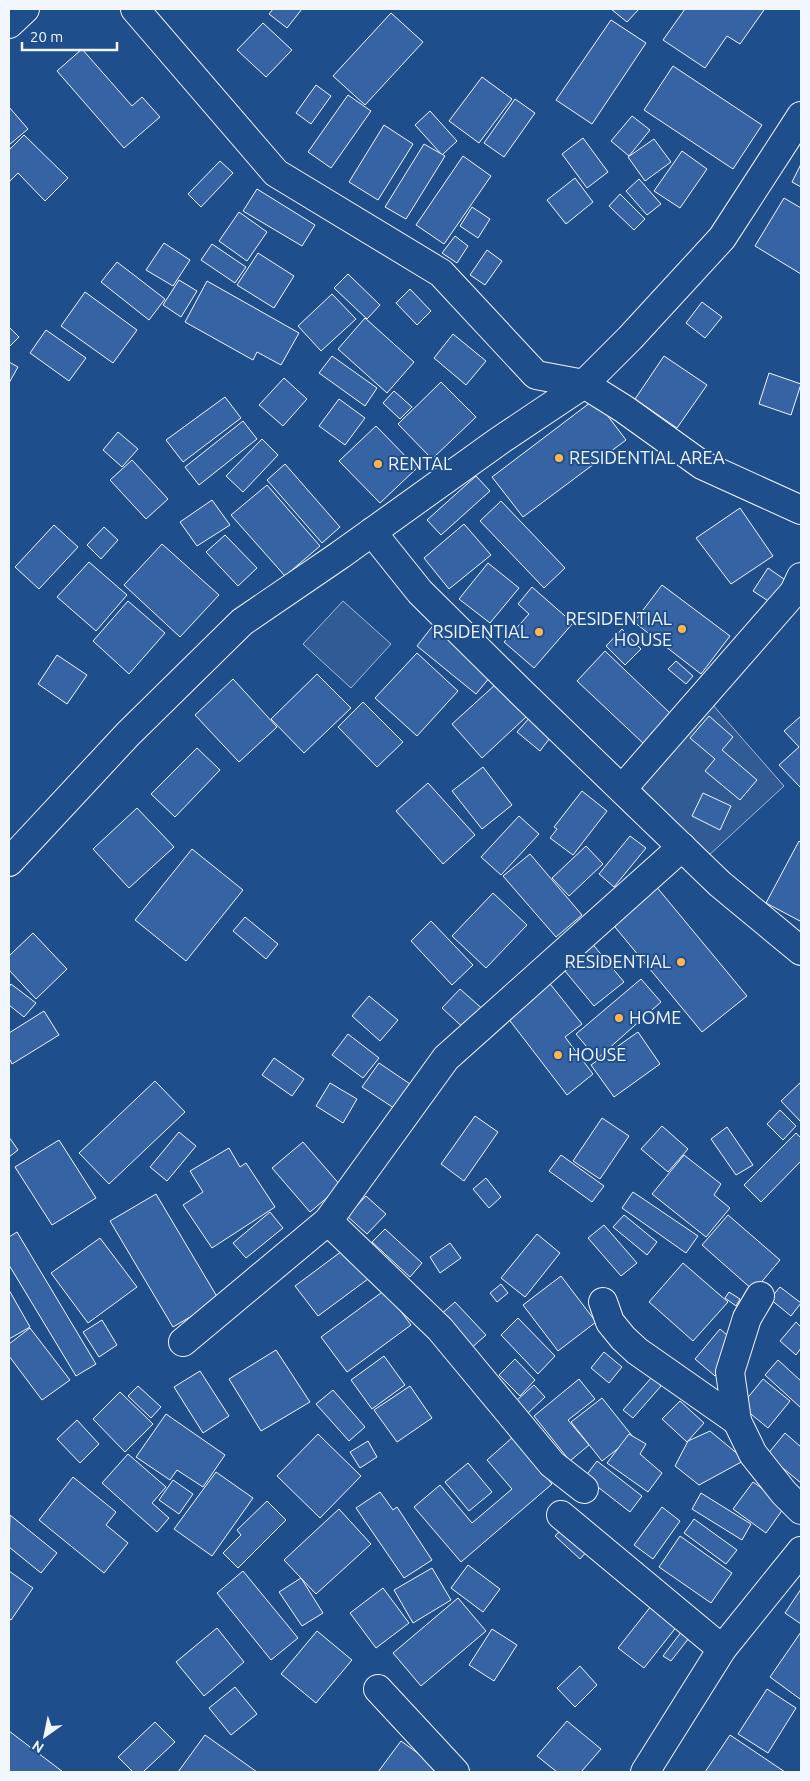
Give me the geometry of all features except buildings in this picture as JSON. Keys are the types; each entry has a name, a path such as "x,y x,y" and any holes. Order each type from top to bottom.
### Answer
{"street":[{"path":"9,24 25,9"},
{"path":"135,9 276,173 441,273 536,376 584,384 624,409 702,464 801,510"},
{"path":"9,862 128,734 242,622 372,532 499,440 584,384 630,338 722,238 801,116"},
{"path":"372,532 420,592 521,692 720,884 801,952"},
{"path":"622,788 794,592 801,577"},
{"path":"183,1342 328,1221 446,1058 682,848"},
{"path":"328,1221 440,1329 552,1464 584,1488"},
{"path":"760,1296 747,1318 730,1372 737,1421 753,1454 784,1493 801,1510"},
{"path":"603,1302 610,1322 637,1351 737,1421"},
{"path":"561,1515 722,1649"},
{"path":"645,1772 722,1649 801,1551"},
{"path":"378,1689 455,1772"}],"shaded area":[{"path":"343,601 391,644 351,688 303,644"},
{"path":"712,704 784,786 707,857 637,783"}],"place":[{"name":"RESIDENTIAL AREA","path":"559,458"},
{"name":"RENTAL","path":"378,464"},
{"name":"RESIDENTIAL HOUSE","path":"682,629"},
{"name":"RSIDENTIAL","path":"539,632"},
{"name":"RESIDENTIAL","path":"681,962"},
{"name":"HOME","path":"619,1018"},
{"name":"HOUSE","path":"558,1055"}]}
